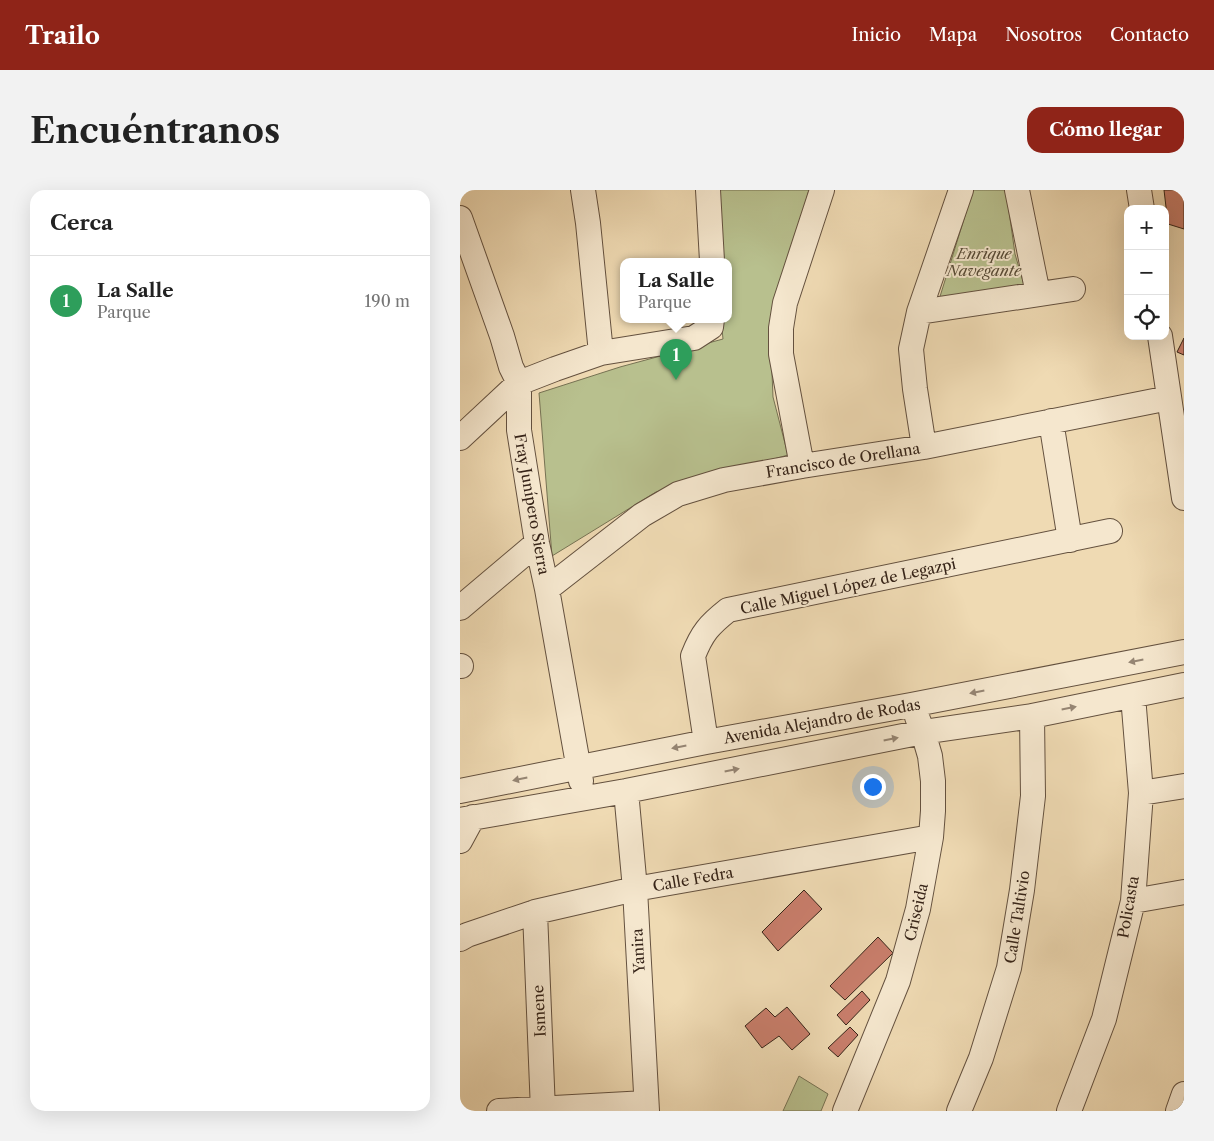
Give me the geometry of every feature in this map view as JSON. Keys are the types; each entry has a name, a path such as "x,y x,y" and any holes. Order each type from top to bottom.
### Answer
{"street":[{"path":"583,190 601,353"},
{"path":"708,190 712,258"},
{"path":"802,466 781,354 781,328 785,303 822,190"},
{"path":"924,447 914,389 911,349 919,312 961,190"},
{"path":"1018,190 1038,294"},
{"path":"1139,190 1141,205"},
{"name":"Fray Junípero Sierra","path":"460,218 519,383 519,430 537,544 585,798"},
{"path":"919,312 1073,288"},
{"path":"460,438 519,383 601,353 694,338 712,323"},
{"path":"1161,340 1184,498"},
{"name":"Francisco de Orellana","path":"547,589 642,515 678,494 724,480 924,447 1169,398"},
{"path":"1051,421 1070,540"},
{"name":"Calle Miguel López de Legazpi","path":"706,742 693,656 705,630 728,610 1110,531"},
{"path":"460,608 537,544"},
{"name":"Avenida Alejandro de Rodas","path":"460,791 706,742 911,705 1184,652"},
{"name":"Avenida Alejandro de Rodas","path":"466,818 585,798 923,732 1032,716 1184,685"},
{"name":"Policasta","path":"1069,1111 1104,1019 1133,901 1141,793 1133,696"},
{"name":"Criseida","path":"845,1111 898,981 918,909 931,837 933,781 930,756 923,732 911,705"},
{"name":"Calle Taltivio","path":"959,1111 981,1058 1009,968 1022,890 1033,796 1032,716"},
{"path":"1141,793 1184,786"},
{"name":"Yanira","path":"626,790 635,889 647,1107"},
{"path":"460,841 466,818"},
{"name":"Calle Fedra","path":"460,939 534,912 635,889 931,837"},
{"path":"1133,901 1184,892"},
{"name":"Ismene","path":"534,912 543,1109"},
{"path":"1178,1111 1184,1094"},
{"path":"499,1111 647,1107"}],"green space":[{"path":"714,190 809,190 770,325 773,397 788,455 656,492 552,556 539,393 620,367 723,339 721,323 732,323 732,258 718,258"},
{"name":"Enrique Navegante","path":"973,190 1006,190 1015,254 1025,288 938,303"},
{"path":"799,1076 828,1094 821,1111 783,1111"}],"building":[{"path":"1164,190 1184,190 1184,229 1169,224 1169,205 1166,205"},
{"path":"1184,338 1184,355 1177,352"},
{"path":"804,890 822,909 778,951 762,932"},
{"path":"878,937 893,953 845,1000 830,986"},
{"path":"862,991 870,1000 846,1025 837,1015"},
{"path":"787,1007 810,1034 792,1050 779,1036 762,1048 745,1026 766,1008 775,1017"},
{"path":"850,1027 858,1035 838,1057 828,1048"}],"place":[{"name":"La Salle","path":"676,380"}]}
